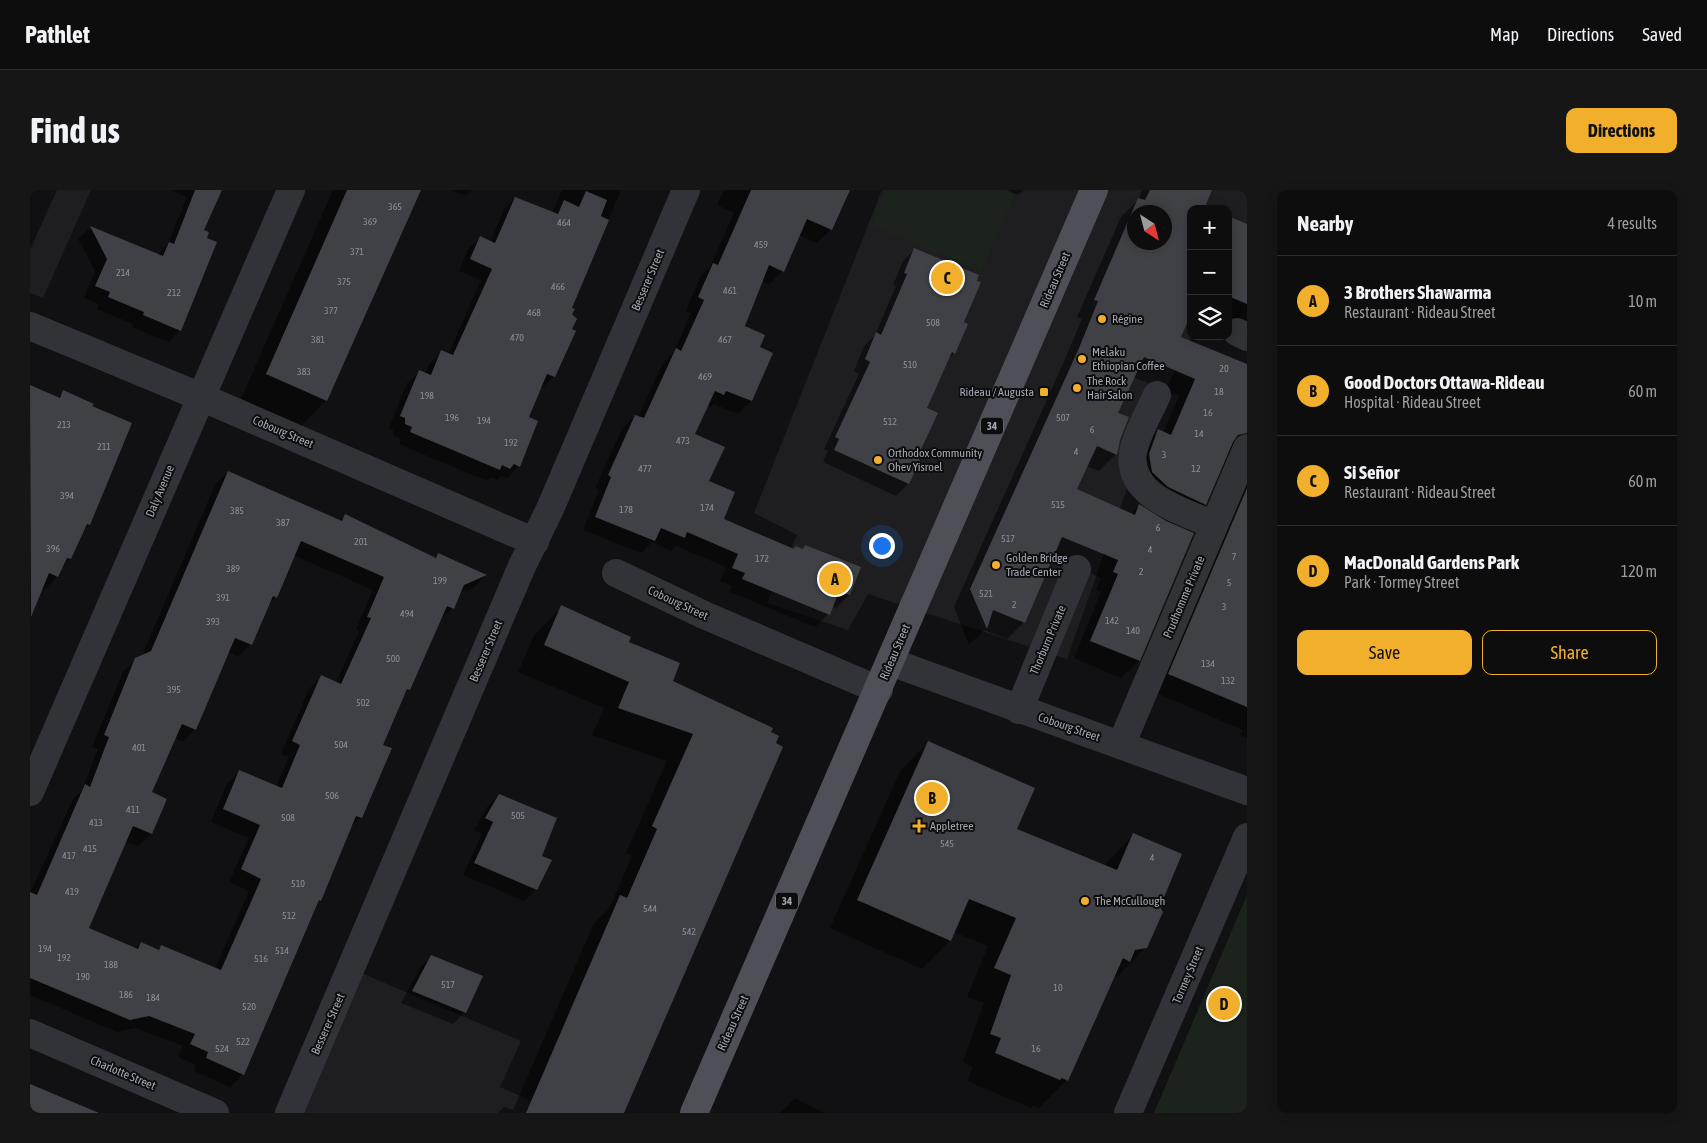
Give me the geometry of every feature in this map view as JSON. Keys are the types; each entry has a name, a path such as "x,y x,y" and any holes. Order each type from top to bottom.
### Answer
{"main road":[{"name":"Rideau Street","path":"694,1113 879,690 1094,190"}],"street":[{"name":"Daly Avenue","path":"30,792 291,190"},
{"name":"Besserer Street","path":"289,1113 346,984 522,566 535,542 686,190"},
{"name":"Cobourg Street","path":"30,326 201,397 535,542"},
{"path":"1156,395 1133,452 1137,475 1150,495 1214,525"},
{"name":"Prudhomme Private","path":"1121,745 1247,448"},
{"name":"Thorburn Private","path":"1019,710 1077,570"},
{"name":"Cobourg Street","path":"616,573 704,616 879,690"},
{"name":"Cobourg Street","path":"891,662 1019,710 1247,791"},
{"name":"Tormey Street","path":"1128,1113 1247,838"},
{"name":"Charlotte Street","path":"30,1033 215,1113"}],"shaded area":[{"path":"30,190 91,190 43,298 30,293"},
{"path":"882,190 1247,190 1247,223 1232,254 1232,205 1187,205 1187,340 1190,340 1152,418 1067,659 868,594 848,630 767,603 797,535 754,513"},
{"path":"886,190 1010,190 1016,192 981,272 871,225"},
{"path":"1247,895 1247,1113 1154,1113"},
{"path":"352,969 521,1041 500,1087 559,1113 289,1113"}],"building":[{"path":"195,190 222,190 204,230 209,232 207,238 217,242 181,331 143,315 144,312 108,297 110,292 95,286 107,259 90,226 163,256 169,242 174,244"},
{"path":"347,190 421,190 327,401 266,374"},
{"path":"751,190 850,190 832,230 807,219 784,272 769,265 745,326 765,335 760,347 773,353 752,401 726,391 724,395 715,391 695,434 725,447 709,481 735,492 724,519 794,549 795,546 803,549 805,545 861,567 850,595 839,591 830,615 742,579 745,573 732,568 738,554 687,532 685,538 661,528 655,541 595,517 611,477 608,475 635,415 644,418 676,348 681,351 704,300 698,297 713,263 718,265"},
{"path":"1150,190 1212,190 1206,205 1187,205 1187,323 1181,337 1247,364 1247,433 1238,435 1233,442 1206,505 1168,487 1152,472 1149,454 1158,429 1171,435 1195,379 1144,357 1118,413 1129,417 1120,440 1117,455 1097,446 1077,489 1135,515 1139,504 1166,521 1194,533 1140,661 1090,641 1118,574 1113,572 1118,560 1062,537 1025,623 993,610 987,629 970,589 1079,348 1098,301 1094,300 1127,224 1127,250 1172,250 1172,205 1135,205 1138,198 1145,200"},
{"path":"586,191 607,200 601,216 609,220 572,308 575,309 572,314 577,319 572,329 576,331 555,377 547,374 529,417 538,421 520,467 514,464 510,469 502,465 500,470 410,432 412,427 405,424 405,418 400,416 419,370 431,375 441,350 453,355 492,269 470,259 480,236 495,243 515,197 558,214 564,200 579,207"},
{"path":"1232,218 1247,224 1247,304 1232,298"},
{"path":"914,248 979,275 977,281 981,282 964,322 968,324 955,354 952,352 927,408 938,413 917,458 920,460 909,484 834,450 839,439 835,437 870,362 865,359 876,332 881,335 907,274 904,273"},
{"path":"30,385 60,398 63,390 94,404 92,406 132,423 90,525 87,524 71,559 67,558 58,577 49,573 31,617"},
{"path":"228,471 342,521 345,514 436,558 438,553 487,575 464,585 454,609 447,606 410,690 407,689 383,745 392,748 362,818 356,816 321,901 319,900 244,1075 206,1058 208,1052 190,1044 195,1034 149,1016 130,1020 30,978 30,892 37,895 85,784 90,787 109,737 104,735 135,658 151,651","holes":["301,541 384,577 367,617 371,618 341,684 321,675 292,741 300,745 282,788 239,770 223,809 260,825 241,869 261,879 221,970 161,945 159,950 141,942 138,949 89,928 133,826 152,834 167,799 152,792 182,724 196,730 235,638 252,645 273,596 277,598"]},
{"path":"1247,488 1247,707 1168,674"},
{"path":"561,605 631,637 629,642 680,663 673,681 773,728 771,732 779,736 776,743 783,747 624,1113 526,1113 620,895 627,898 657,829 652,826 693,734 618,708 629,682 544,645"},
{"path":"928,741 1035,788 1017,829 1117,870 1133,833 1182,854 1160,907 1163,912 1147,948 1135,950 1130,962 1123,958 1068,1081 1062,1078 1060,1080 995,1053 1001,1038 990,1034 1011,975 994,968 1016,918 969,899 951,941 857,900"},
{"path":"499,794 557,818 542,856 552,860 537,890 474,863 493,822 485,818"},
{"path":"431,955 483,976 466,1013 412,991"},
{"path":"30,1084 99,1113 30,1113"}],"place":[{"name":"Si Señor","path":"947,278"},
{"name":"Régine","path":"1102,319"},
{"name":"Melaku Ethiopian Coffee","path":"1082,359"},
{"name":"The Rock Hair Salon","path":"1077,388"},
{"name":"Rideau / Augusta","path":"1044,392"},
{"name":"Orthodox Community Ohev Yisroel","path":"878,460"},
{"name":"Golden Bridge Trade Center","path":"996,565"},
{"name":"3 Brothers Shawarma","path":"835,579"},
{"name":"Good Doctors Ottawa-Rideau","path":"932,798"},
{"name":"Appletree","path":"919,826"},
{"name":"The McCullough","path":"1085,901"},
{"name":"MacDonald Gardens Park","path":"1224,1004"}]}
